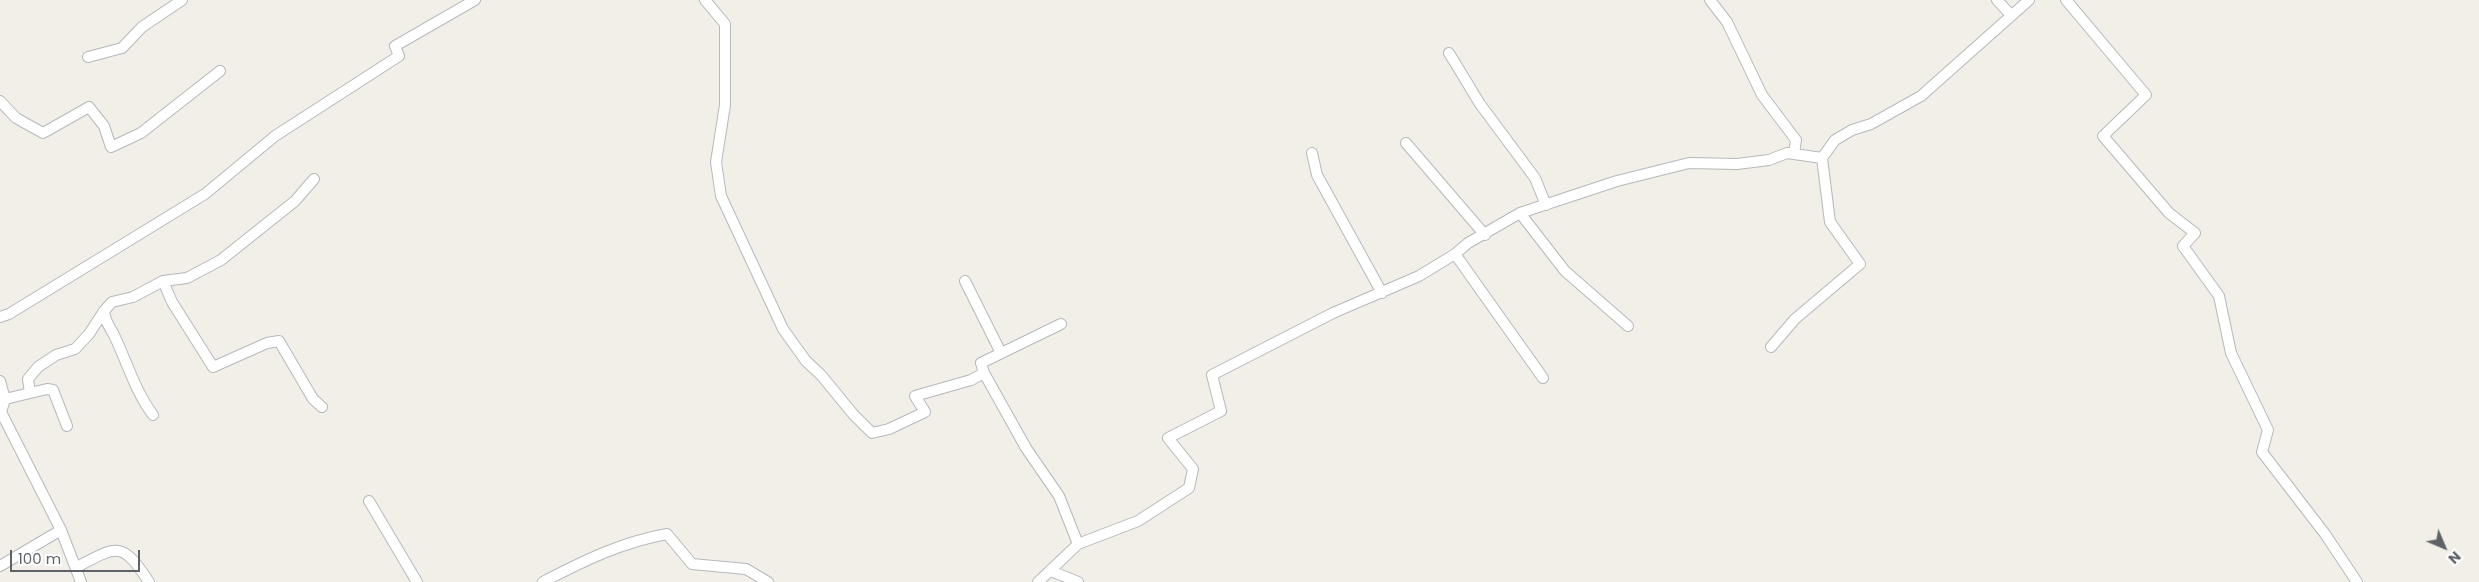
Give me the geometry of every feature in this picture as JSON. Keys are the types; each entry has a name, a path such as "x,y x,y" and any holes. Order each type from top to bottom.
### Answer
{"street":[{"path":"88,58 122,48 142,27 182,0"},
{"path":"0,317 9,314 205,194 275,136 399,56 395,46 475,0"},
{"path":"705,0 725,24 725,105 716,162 721,196 783,329 806,361 821,375 853,414 872,433 889,429 925,412 915,396 971,380 984,373"},
{"path":"1710,0 1727,22 1762,95 1796,140 1794,154"},
{"path":"1997,0 2010,14"},
{"path":"1771,346 1795,319 1860,264 1830,222 1822,158 1835,140 1852,130 1871,124 1920,96 2010,14 2029,0"},
{"path":"2066,0 2146,95 2103,136 2169,214 2194,233 2183,246 2219,296 2231,353 2268,430 2262,452 2325,534 2357,582"},
{"path":"1448,53 1480,104 1535,178 1546,205"},
{"path":"0,101 16,118 43,133 89,107 104,126 111,147 140,133 220,71"},
{"path":"1406,143 1485,236"},
{"path":"1312,153 1317,175 1382,293"},
{"path":"1038,582 1078,544 1138,521 1189,488 1193,469 1168,438 1221,410 1212,375 1334,313 1420,276 1455,254 1468,243 1485,236 1520,213 1617,181 1689,163 1737,164 1769,160 1788,153 1822,158"},
{"path":"30,394 28,380 38,367 56,355 75,348 89,334 112,302 134,297 163,281 187,278 221,260 289,207 314,179"},
{"path":"1520,213 1564,271 1628,326"},
{"path":"1455,254 1543,378"},
{"path":"163,281 172,302 210,364 217,366 267,342 279,340 313,399 322,407"},
{"path":"966,281 1001,353"},
{"path":"104,311 105,323 113,335 145,405 153,415"},
{"path":"1061,324 981,363 984,373 1026,448 1059,496 1078,544"},
{"path":"0,381 6,399 1,412 61,530 77,567 77,573 81,582"},
{"path":"6,399 47,389 53,390 67,426"},
{"path":"369,501 417,582"},
{"path":"0,566 61,530"},
{"path":"543,582 597,554 648,537 667,534 692,564 746,569 768,582"},
{"path":"77,567 107,551 117,549 136,561 149,582"},
{"path":"1051,571 1078,582"}]}
